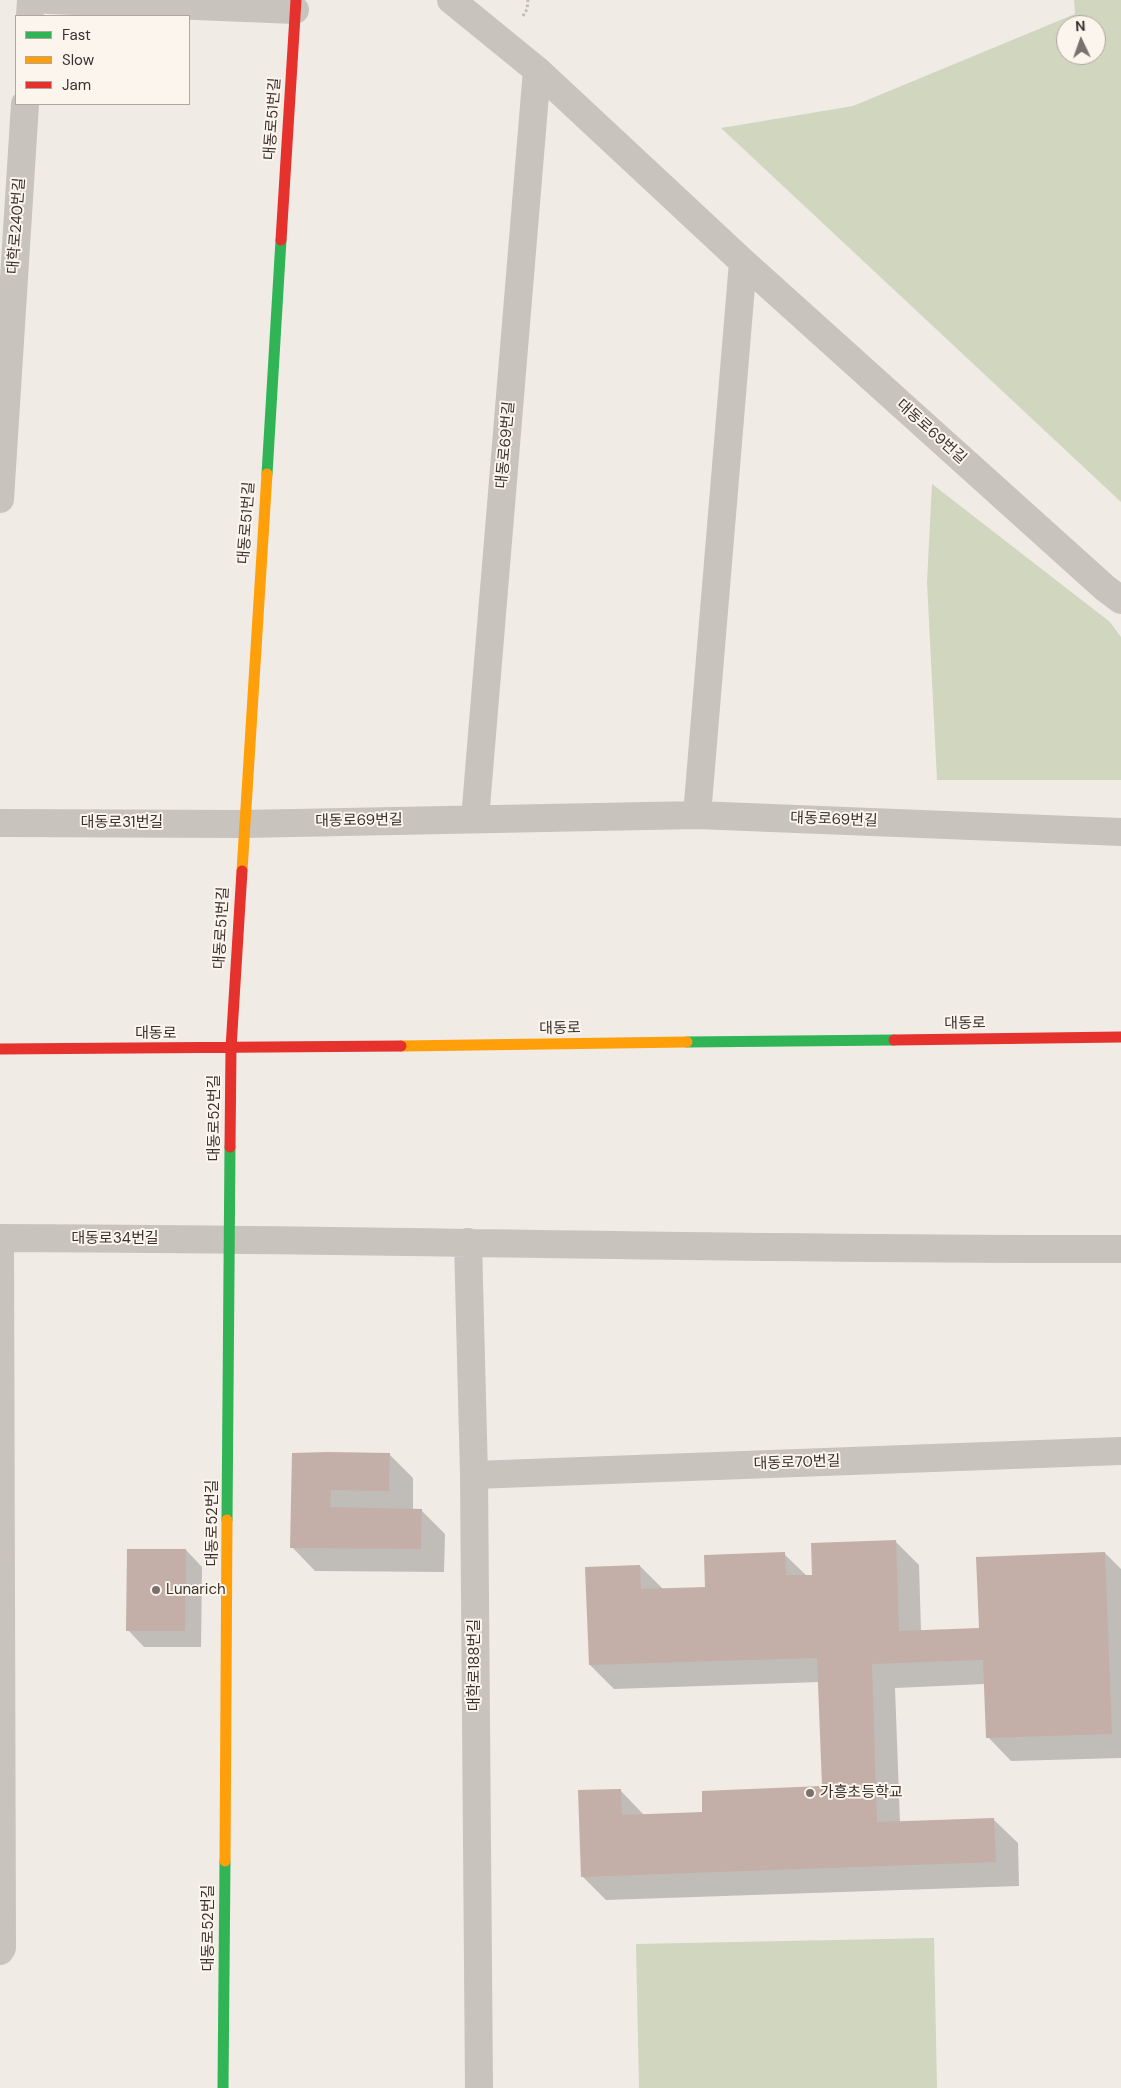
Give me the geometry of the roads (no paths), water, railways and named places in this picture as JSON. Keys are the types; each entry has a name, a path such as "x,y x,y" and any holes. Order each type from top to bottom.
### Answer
{"street":[{"path":"30,15 31,0"},
{"path":"50,0 295,5"},
{"name":"대동로69번길","path":"451,0 538,70 743,262 1105,588 1121,600"},
{"name":"대동로51번길","path":"231,1048 243,824 295,5"},
{"name":"대동로69번길","path":"475,819 538,70"},
{"name":"대학로240번길","path":"0,499 25,105"},
{"path":"697,815 743,262"},
{"name":"대동로69번길","path":"243,824 697,815 1121,832"},
{"name":"대동로31번길","path":"0,823 243,824"},
{"name":"대동로","path":"0,1048 231,1048 1121,1037"},
{"name":"대동로52번길","path":"223,2088 231,1048"},
{"name":"대동로34번길","path":"0,1951 2,1948 0,1238 1121,1249"},
{"name":"대학로188번길","path":"468,1242 474,1475 479,2088"},
{"name":"대동로70번길","path":"474,1475 1121,1451"}],"place":[{"name":"Lunarich","path":"156,1590"},
{"name":"가흥초등학교","path":"810,1793"}]}
